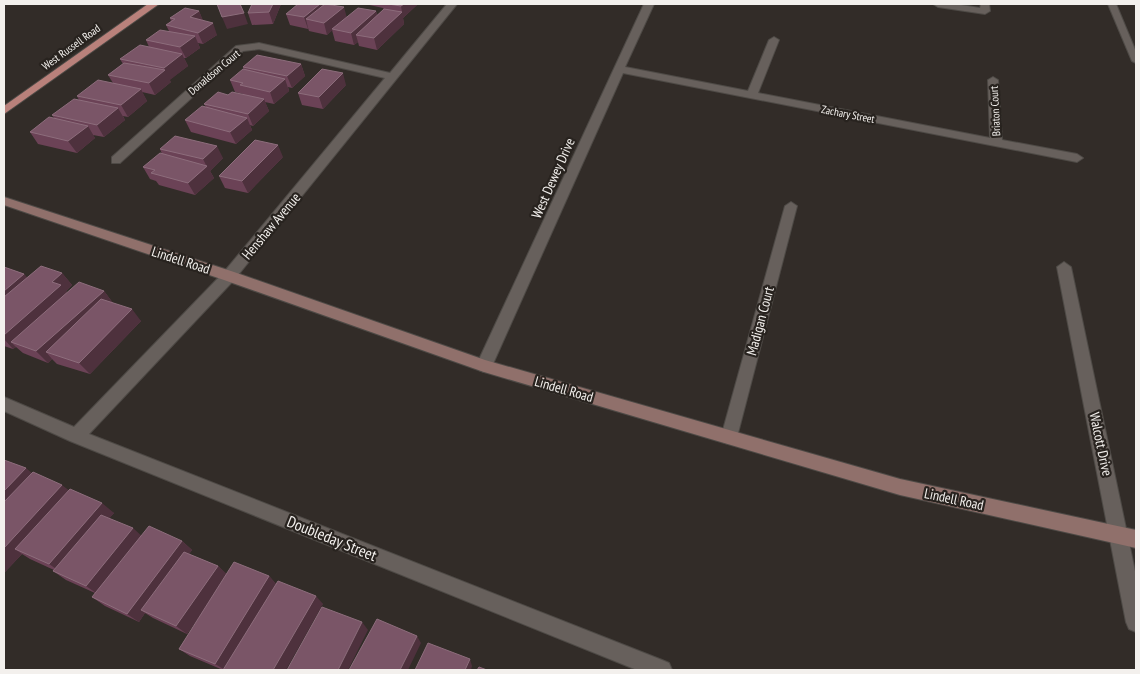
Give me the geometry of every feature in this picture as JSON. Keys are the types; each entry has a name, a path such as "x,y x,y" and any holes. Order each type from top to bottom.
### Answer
{"main road":[{"name":"West Russell Road","path":"4,111 154,4"}],"street":[{"name":"Henshaw Avenue","path":"76,436 229,276 452,4"},
{"name":"West Dewey Drive","path":"484,366 649,4"},
{"path":"938,4 985,7"},
{"path":"752,95 774,40"},
{"name":"Donaldson Court","path":"116,160 240,48 259,46 393,77"},
{"name":"Zachary Street","path":"619,69 1077,158"},
{"name":"Briaton Court","path":"993,80 996,143"},
{"name":"Lindell Road","path":"4,201 229,276 484,366 900,487 1128,537"},
{"name":"Madigan Court","path":"728,437 791,206"},
{"name":"Walcott Drive","path":"1064,267 1128,537 1136,622"},
{"name":"Doubleday Street","path":"4,404 76,436 662,670"}],"lane":[{"path":"1112,4 1136,61"}],"building":[{"path":"217,4 240,4 244,13 222,17"},
{"path":"252,4 273,4 269,12 248,13"},
{"path":"298,4 320,4 304,17 286,14"},
{"path":"325,4 344,7 324,23 306,19"},
{"path":"388,4 404,4 401,6"},
{"path":"185,8 199,11 190,17 213,23 198,33 166,25 175,19 170,18"},
{"path":"358,8 376,11 351,33 332,29"},
{"path":"384,9 402,12 374,38 356,35"},
{"path":"160,30 195,36 180,47 146,40"},
{"path":"140,45 182,54 164,68 120,59"},
{"path":"257,55 301,64 287,76 243,67"},
{"path":"124,63 165,70 149,83 108,75"},
{"path":"243,69 285,79 270,92 240,85 243,83 230,80"},
{"path":"322,69 343,73 319,97 298,93"},
{"path":"98,80 141,89 121,105 77,96"},
{"path":"218,92 228,95 232,92 264,99 248,114 204,104"},
{"path":"74,99 118,108 97,125 52,115"},
{"path":"202,106 247,118 230,132 185,120"},
{"path":"49,117 88,126 68,141 30,132"},
{"path":"175,136 217,146 203,159 160,149"},
{"path":"255,140 278,145 242,181 219,176"},
{"path":"160,153 207,166 188,183 151,173 155,170 143,167"},
{"path":"41,266 62,273 52,282 61,285 4,335 4,297"},
{"path":"4,267 24,274 4,291"},
{"path":"79,282 104,291 36,351 11,342"},
{"path":"101,299 132,309 79,363 46,352"},
{"path":"4,460 26,468 4,491"},
{"path":"33,472 62,485 4,548 4,502"},
{"path":"70,489 102,503 49,564 15,549"},
{"path":"101,515 133,528 86,586 53,571"},
{"path":"149,526 182,541 127,614 92,597"},
{"path":"184,552 218,566 176,626 141,610"},
{"path":"234,562 269,576 215,664 179,649"},
{"path":"278,581 316,596 273,670 223,670"},
{"path":"322,607 362,622 338,670 287,670"},
{"path":"377,619 417,636 400,670 349,670"},
{"path":"428,643 470,659 465,670 415,670"}]}
